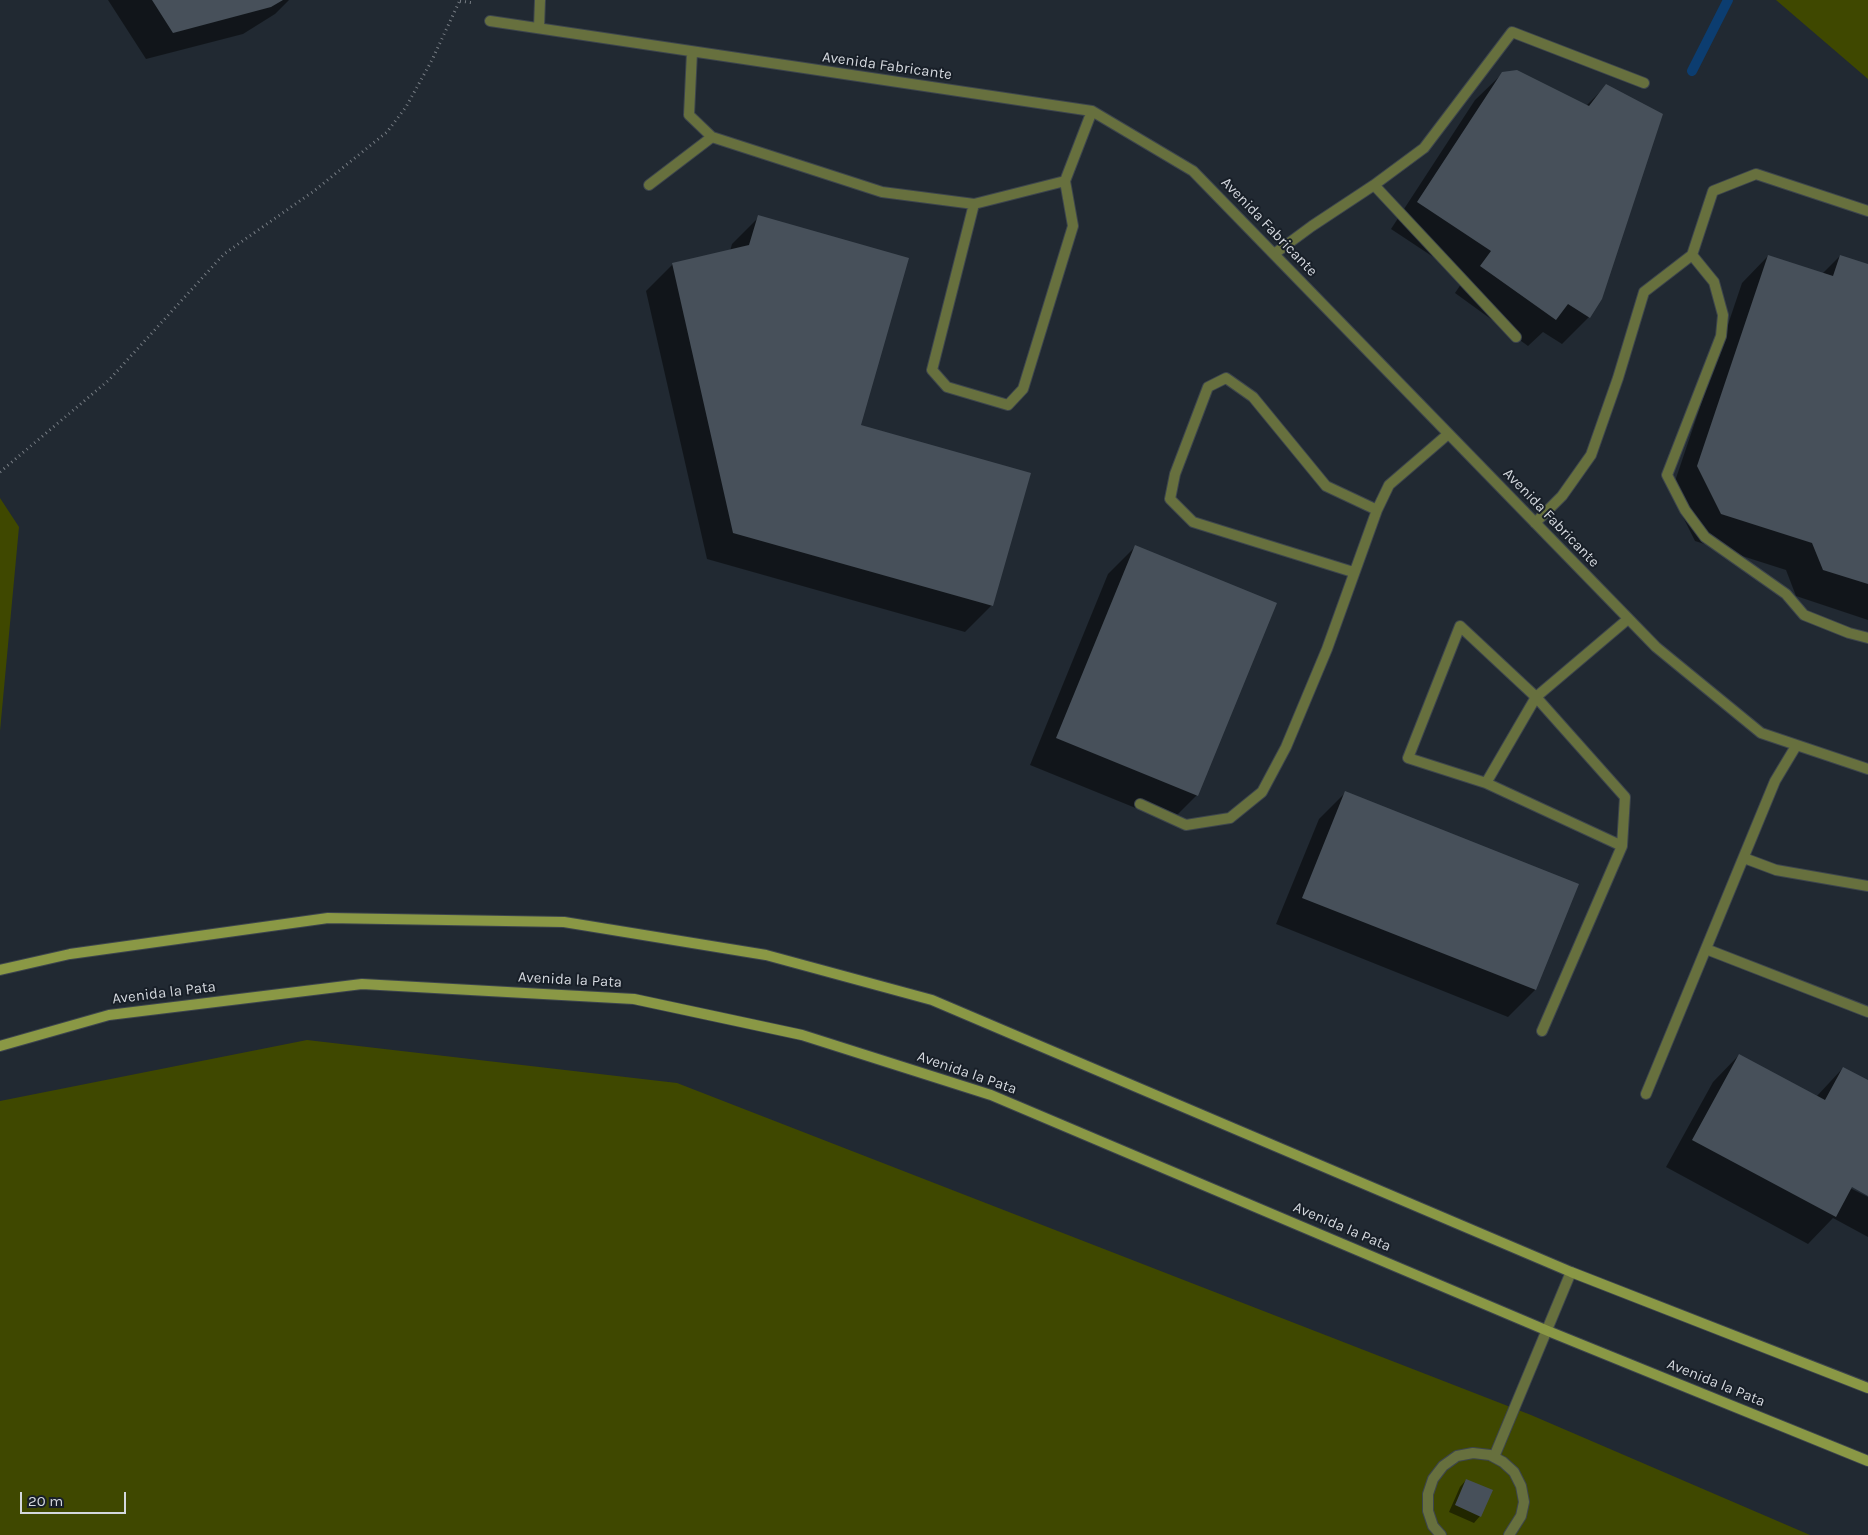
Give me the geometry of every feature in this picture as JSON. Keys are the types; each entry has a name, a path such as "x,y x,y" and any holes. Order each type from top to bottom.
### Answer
{"main road":[{"path":"0,970 70,954 328,918 564,922 766,955 932,1000 1571,1272 1868,1388"},
{"name":"Avenida la Pata","path":"0,1046 109,1015 362,984 634,999 802,1035 991,1095 1548,1331 1868,1462"}],"lane":[{"path":"539,28 540,0"},
{"name":"Avenida Fabricante","path":"490,21 1092,111 1193,171 1656,648 1761,733 1868,769"},
{"path":"1274,254 1424,148 1512,32 1644,83"},
{"path":"692,52 689,115 712,136 882,192 974,204 1065,181"},
{"path":"974,204 932,370 946,387 1008,405 1023,389 1073,226 1065,181 1092,111"},
{"path":"649,185 712,136"},
{"path":"1535,523 1562,496 1591,455 1618,378 1644,292 1692,255 1713,191 1756,174 1868,211"},
{"path":"1374,185 1516,336"},
{"path":"1692,255 1714,282 1723,315 1721,336 1698,400 1677,445 1667,475 1685,510 1705,536 1786,594 1804,615 1848,633 1868,638"},
{"path":"1353,572 1193,522 1170,499 1175,474 1208,387 1226,378 1253,398 1326,486 1377,510"},
{"path":"1140,804 1186,825 1230,818 1262,792 1286,747 1327,649 1353,572 1377,510 1389,485 1447,434"},
{"path":"1486,782 1536,696 1628,618"},
{"path":"1542,1031 1622,846 1625,797 1536,696 1460,626 1408,758 1486,782 1622,846"},
{"path":"1646,1094 1775,781 1796,746"},
{"path":"1744,858 1776,870 1868,886"},
{"path":"1706,949 1868,1012"},
{"path":"1494,1457 1571,1272"},
{"path":"1441,1535 1433,1526 1428,1511 1428,1494 1433,1479 1443,1466 1457,1456 1473,1453 1494,1457 1503,1462 1514,1472 1521,1486 1524,1502 1521,1516 1510,1535"}],"path":[{"path":"0,472 109,380 224,254 314,191 387,132 406,107 432,60 460,0"}],"green space":[{"path":"1776,0 1868,0 1868,79"},
{"path":"0,498 19,527 0,731"},
{"path":"307,1040 677,1083 1531,1415 1810,1535 0,1535 0,1101"}],"building":[{"path":"152,0 283,0 271,7 173,33"},
{"path":"1517,70 1589,106 1606,84 1663,114 1602,299 1590,318 1568,304 1556,320 1480,266 1491,251 1417,202 1502,72"},
{"path":"758,215 909,258 861,425 1031,473 993,606 733,533 672,263 749,245"},
{"path":"1768,255 1833,276 1840,255 1868,264 1868,584 1823,570 1812,543 1721,514 1697,466"},
{"path":"1135,545 1277,603 1198,796 1056,738"},
{"path":"1345,791 1579,884 1536,990 1302,898"},
{"path":"1739,1054 1825,1100 1843,1067 1868,1080 1868,1196 1852,1187 1836,1217 1692,1140"},
{"path":"1466,1479 1493,1490 1481,1517 1455,1505"}],"waterway":[{"path":"1692,71 1728,0"}]}
